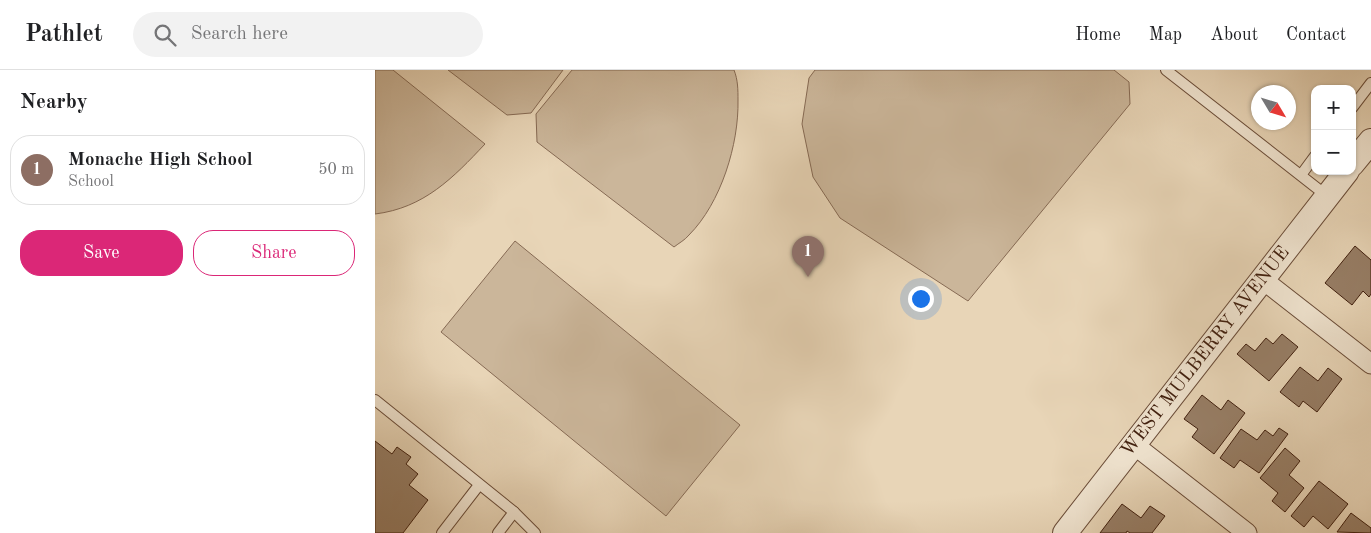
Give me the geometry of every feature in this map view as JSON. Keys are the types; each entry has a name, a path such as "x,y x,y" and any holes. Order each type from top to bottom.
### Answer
{"street":[{"path":"1356,159 1371,141"},
{"name":"WEST MULBERRY AVENUE","path":"1065,533 1344,175"},
{"path":"1262,279 1371,364"},
{"path":"1133,444 1247,533"}],"lane":[{"path":"1166,70 1327,196"},
{"path":"1356,103 1371,84"},
{"path":"1301,175 1311,161"},
{"path":"375,400 514,512 535,533"},
{"path":"442,533 479,485"},
{"path":"498,533 514,512"}],"shaded area":[{"path":"375,70 393,70 485,144 449,180 436,190 408,205 392,211 375,214"},
{"path":"448,70 563,70 531,113 507,115"},
{"path":"572,70 734,70 738,89 737,117 735,135 726,172 719,190 700,222 687,237 674,247 537,142 536,114"},
{"path":"815,70 1114,70 1129,82 1130,104 968,301 840,218 813,177 802,124 809,78"},
{"path":"515,241 740,425 666,516 441,332"}],"building":[{"path":"1355,246 1371,260 1371,294 1369,297 1363,291 1352,305 1325,283"},
{"path":"1282,334 1298,347 1269,381 1237,354 1246,344 1255,351 1266,338 1273,344"},
{"path":"1300,367 1318,381 1328,368 1342,379 1317,412 1303,401 1299,407 1280,392"},
{"path":"1202,395 1221,410 1228,400 1245,413 1214,454 1192,437 1198,429 1184,419"},
{"path":"1279,428 1288,434 1259,473 1240,460 1234,468 1220,458 1241,429 1257,440 1265,430 1273,436"},
{"path":"375,441 392,454 397,447 411,457 406,464 418,474 409,485 428,500 403,533 375,533"},
{"path":"1285,448 1300,461 1289,475 1304,488 1285,512 1272,501 1278,493 1260,478"},
{"path":"1319,481 1348,504 1328,529 1313,516 1304,527 1291,516"},
{"path":"1122,504 1141,518 1150,506 1165,516 1152,533 1130,533 1127,531 1126,533 1100,533"},
{"path":"1351,513 1371,528 1371,533 1337,532"}],"place":[{"name":"Monache High School","path":"808,277"}]}
